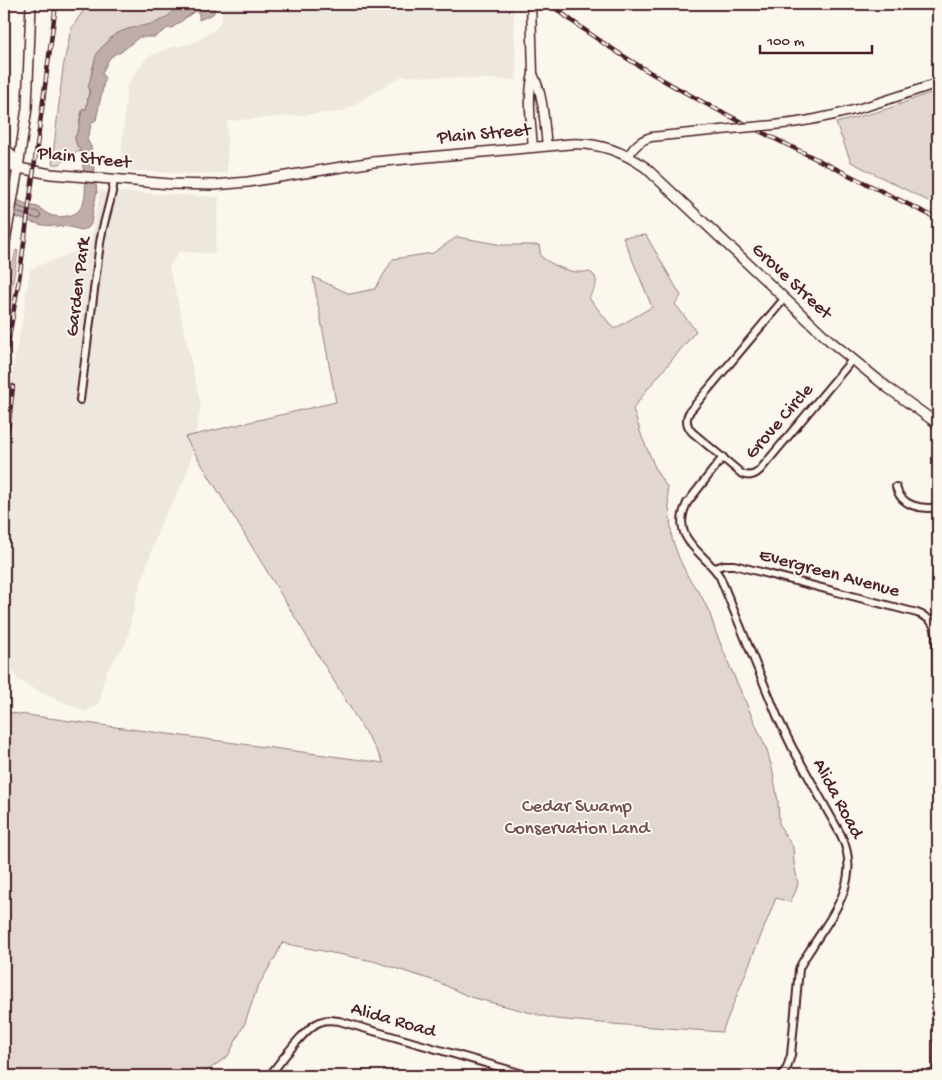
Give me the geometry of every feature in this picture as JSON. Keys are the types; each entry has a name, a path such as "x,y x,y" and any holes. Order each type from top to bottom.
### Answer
{"main road":[{"path":"4,247 27,108 31,4"},
{"name":"Plain Street","path":"4,162 18,168 43,173 181,185 226,184 373,162 577,143 611,148 628,156"},
{"path":"4,146 18,168"},
{"name":"Grove Street","path":"628,156 654,175 818,331 893,392 938,424"}],"street":[{"path":"531,4 533,74 530,96 533,147"},
{"path":"533,74 540,94 547,146"},
{"path":"628,156 642,140 651,136 800,122 881,102 938,83"},
{"name":"Garden Park","path":"80,400 100,243 114,179"},
{"name":"Grove Circle","path":"784,299 688,414 686,421 690,430 745,475 758,473 852,360"},
{"path":"714,568 691,546 684,534 682,520 687,503 723,457"},
{"path":"896,487 901,498 908,504 922,508 938,507"},
{"name":"Evergreen Avenue","path":"714,568 724,565 734,566 917,613 928,618 934,625 936,634 938,758"},
{"name":"Alida Road","path":"714,568 722,582 778,718 841,835 846,845 848,856 849,874 843,894 800,969 791,1055 789,1064 781,1076"},
{"name":"Alida Road","path":"269,1076 306,1031 316,1024 327,1020 339,1021 516,1074 530,1076"},
{"path":"937,1076 938,1035"}],"shaded area":[{"path":"220,4 513,4 517,80 402,76 342,112 227,121 227,173 195,174 120,170 127,86 147,57 172,47 193,43 216,28 222,18 223,11"},
{"path":"100,191 219,197 215,253 179,252 169,267 201,406 189,466 184,480 160,525 137,596 128,638 108,668 103,682 100,702 86,712 18,680 4,657 4,414 23,317 30,269 90,246"}],"green space":[{"path":"85,4 177,4 177,6 165,19 150,25 128,29 111,37 96,57 92,70 86,110 83,108 75,137 77,146 81,151 70,154 60,164 52,164 63,68 71,29 83,11"},
{"path":"938,90 938,206 851,162 836,123 887,109"},
{"name":"Cedar Swamp Conservation Land","path":"646,235 681,296 675,304 696,331 633,409 642,437 658,474 667,487 672,539 679,558 710,614 730,667 767,750 778,802 779,823 793,847 798,884 790,902 776,898 722,1032 555,1019 470,997 438,982 373,961 282,943 257,988 245,1023 228,1056 200,1076 4,1076 4,712 384,763 185,437 336,402 313,277 350,294 375,289 393,259 433,253 457,237 503,245 539,245 541,257 554,265 577,272 589,272 593,275 596,280 595,288 589,298 614,329 652,307 623,237"},
{"path":"16,250 18,251 4,333 4,303"}],"water":[{"path":"177,4 212,4 215,10 213,14 199,20 199,13 195,11 172,28 168,28 155,37 139,37 120,53 116,53 109,59 102,73 105,78 96,120 91,123 87,139 91,147 97,192 91,224 88,228 81,230 70,227 43,225 4,213 4,195 37,207 48,214 60,217 74,214 80,209 85,196 85,181 81,152 75,138 83,108 86,110 90,89 88,87 97,53 116,34 159,21 172,12"}],"railway":[{"path":"4,367 20,273 56,4"},
{"path":"550,4 608,46 669,84 733,118 938,219"},
{"path":"4,452 13,386"}]}
